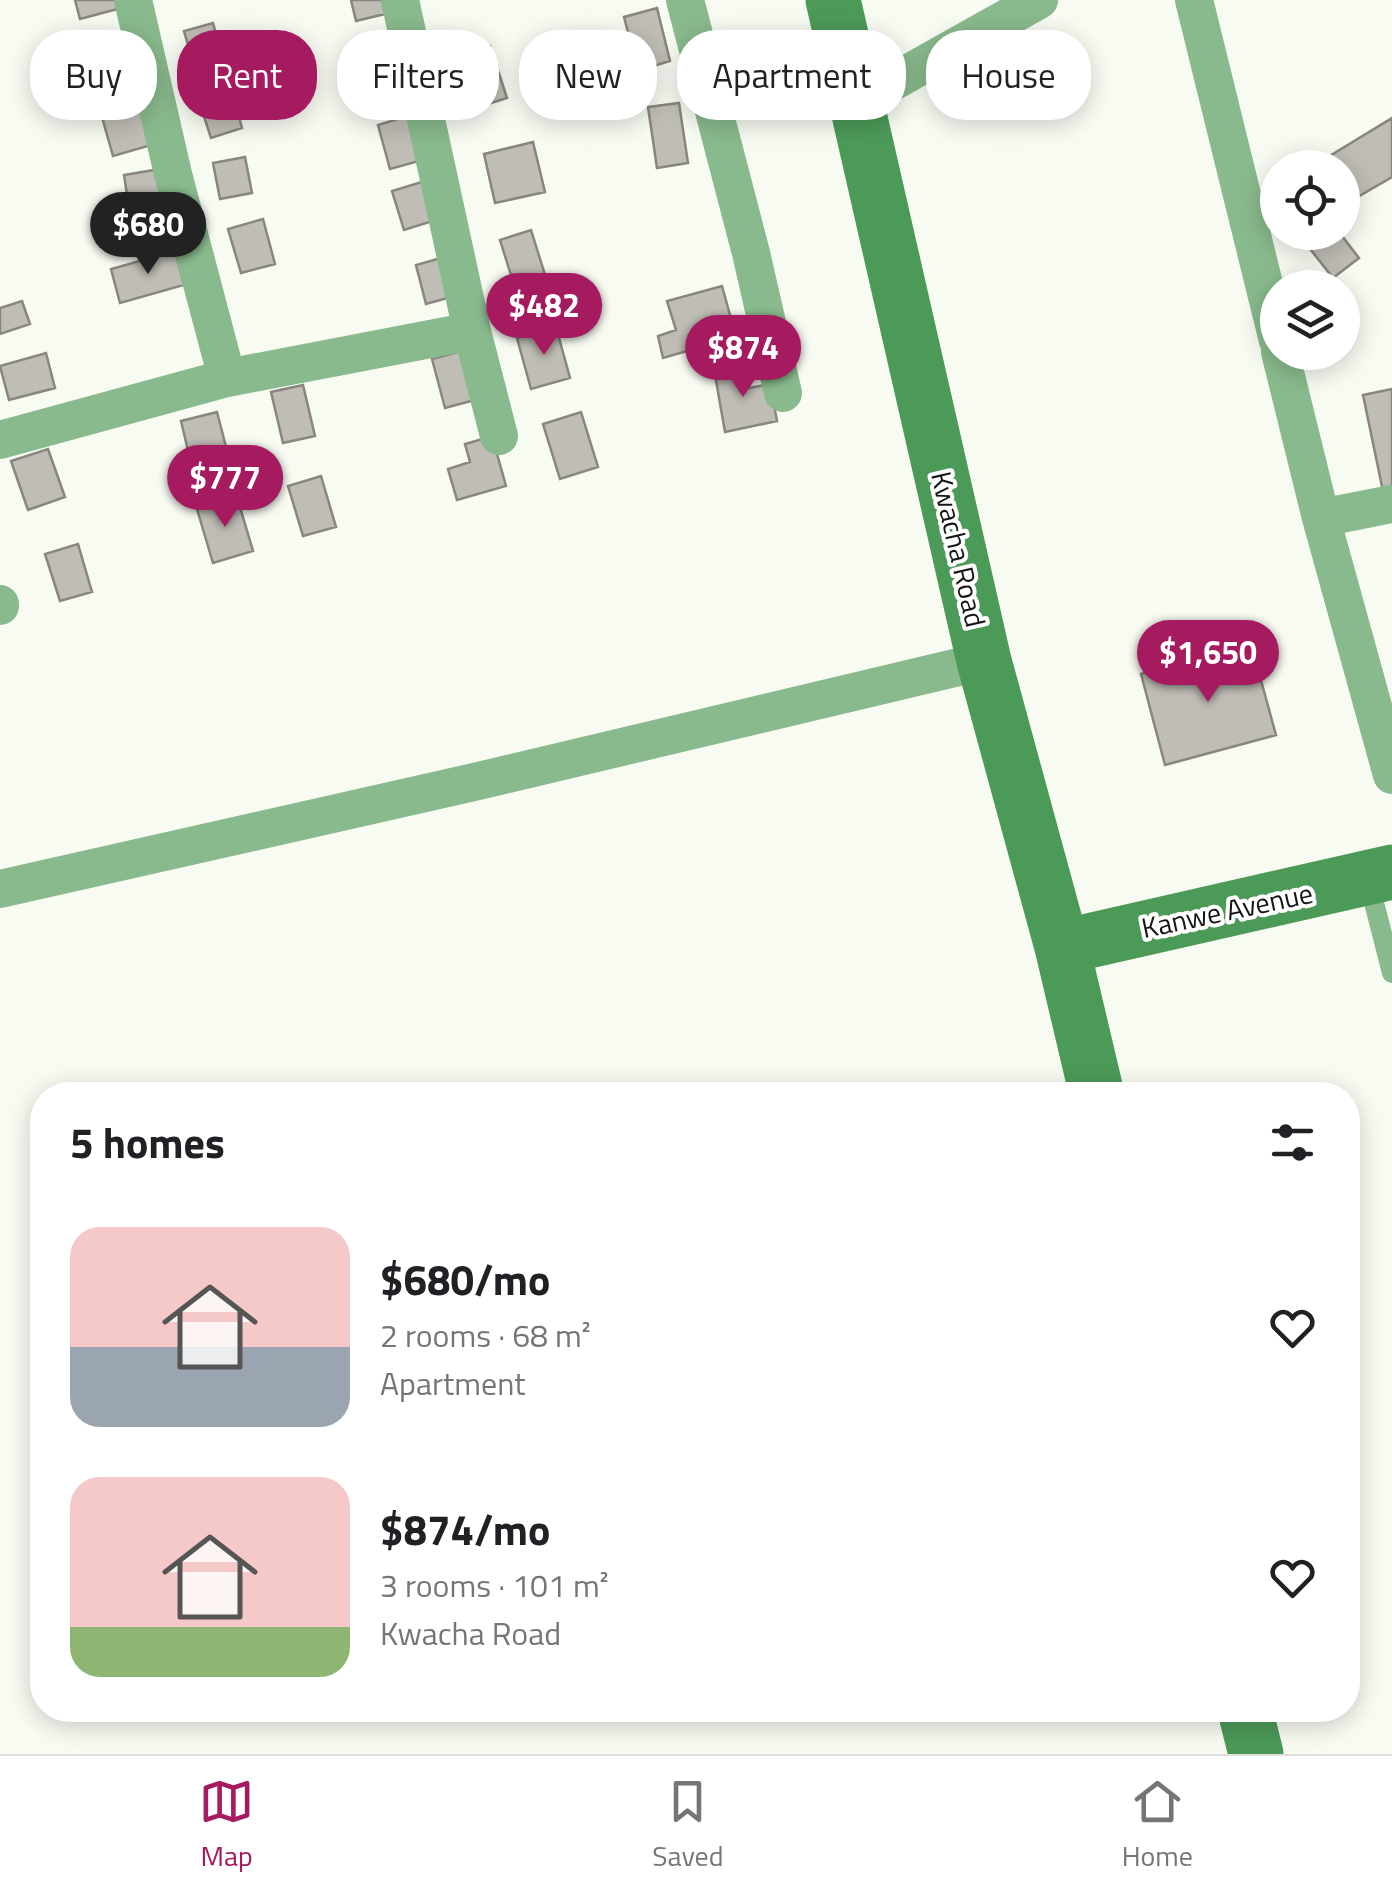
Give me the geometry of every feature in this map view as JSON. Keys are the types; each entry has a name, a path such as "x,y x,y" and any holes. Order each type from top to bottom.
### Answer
{"main road":[{"name":"Kwacha Road","path":"833,0 840,30"},
{"name":"Kwacha Road","path":"861,120 984,661 1062,947 1094,1082"},
{"name":"Kanwe Avenue","path":"1062,947 1380,876"},
{"path":"1248,1722 1256,1754"}],"street":[{"path":"133,0 173,174 228,378"},
{"path":"400,0 472,331 499,436"},
{"path":"685,0 784,393"},
{"path":"906,75 1039,0"},
{"path":"1194,0 1261,270"},
{"path":"0,440 228,378 472,331"},
{"path":"1284,370 1392,775"},
{"path":"1321,518 1392,504"},
{"path":"0,889 984,661"}],"lane":[{"path":"1380,876 1392,973"}],"building":[{"path":"75,0 124,0 125,7 80,19"},
{"path":"351,0 382,0 385,14 356,21"},
{"path":"657,8 670,61 657,65 657,30 627,30 624,17"},
{"path":"213,23 215,30 188,30"},
{"path":"499,74 507,98 499,101"},
{"path":"677,103 677,120 682,120 688,163 657,168 650,120 657,120 657,106"},
{"path":"1392,118 1392,177 1360,196 1360,150 1340,150"},
{"path":"103,120 148,120 155,144 113,156"},
{"path":"205,120 240,120 242,128 211,138"},
{"path":"419,120 430,158 390,169 378,125"},
{"path":"533,142 545,192 495,203 484,154"},
{"path":"245,157 252,193 220,199 213,163"},
{"path":"160,169 168,215 131,221 124,175"},
{"path":"428,180 439,219 404,230 392,191"},
{"path":"263,219 275,264 241,273 228,229"},
{"path":"531,230 546,278 515,288 500,240"},
{"path":"1311,250 1353,250 1359,258 1343,270 1327,270"},
{"path":"175,251 184,285 120,303 111,269"},
{"path":"444,257 455,296 426,304 416,265"},
{"path":"722,286 736,337 663,358 658,336 676,330 667,301"},
{"path":"22,301 30,324 0,334 0,308"},
{"path":"556,327 570,378 531,389 517,338"},
{"path":"469,349 482,398 445,408 432,359"},
{"path":"46,353 55,388 9,400 0,366"},
{"path":"744,363 749,388 770,384 777,421 725,432 714,369"},
{"path":"303,385 315,436 283,443 271,392"},
{"path":"1392,389 1392,494 1384,496 1363,395"},
{"path":"217,412 231,466 194,476 181,421"},
{"path":"581,412 598,467 560,479 543,424"},
{"path":"492,436 506,486 457,500 448,469 470,462 465,444"},
{"path":"48,449 65,497 28,510 11,461"},
{"path":"321,476 336,527 303,536 288,486"},
{"path":"237,497 253,551 213,563 197,509"},
{"path":"78,544 92,592 60,601 45,554"},
{"path":"1251,644 1276,735 1165,765 1141,674"}]}
